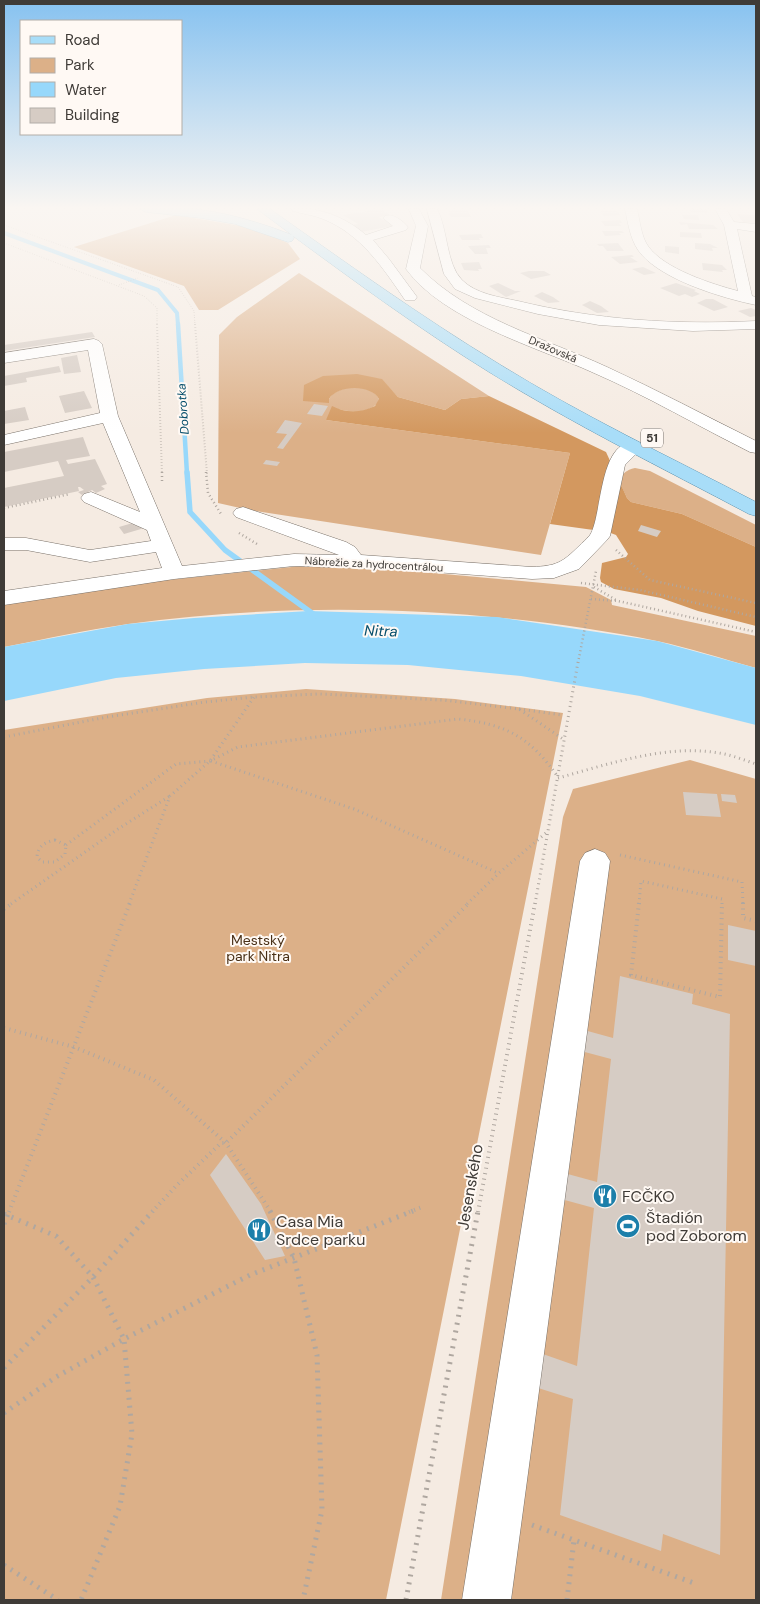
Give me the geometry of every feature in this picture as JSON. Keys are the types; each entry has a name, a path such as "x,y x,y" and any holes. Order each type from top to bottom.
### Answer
{"main road":[{"name":"51","path":"367,284 494,368 559,406 756,510"},
{"path":"391,284 492,349"},
{"name":"51","path":"549,382 741,483"}],"street":[{"path":"401,284 410,297"},
{"name":"Dražovská","path":"429,284 444,298 494,325 639,389 756,448"},
{"path":"460,284 474,294 571,317 621,323 711,328 756,325"},
{"path":"700,284 751,299"},
{"path":"747,284 751,299"},
{"path":"4,358 94,344 109,416 160,535 174,573"},
{"path":"4,440 109,416"},
{"path":"600,536 616,465 624,454 634,447"},
{"path":"91,498 160,535"},
{"path":"235,522 339,546 348,551 354,561"},
{"path":"4,544 26,544 90,556 160,535"},
{"name":"Nábrežie za hydrocentrálou","path":"4,598 174,573 291,561 354,561 532,574 554,572 572,565 600,536"},
{"path":"486,1600 606,858"}],"path":[{"path":"116,284 144,296 157,308 162,485"},
{"path":"169,284 178,287 194,312 208,493 213,503 235,522 245,538 291,561"},
{"path":"600,536 650,580 756,604"},
{"path":"594,586 620,586 684,599 756,617"},
{"path":"594,586 618,602"},
{"name":"Jesenského","path":"406,1600 558,778 563,738 594,586"},
{"path":"591,599 618,602 756,632"},
{"path":"4,737 107,717 254,697 319,694 443,700 562,715"},
{"path":"4,909 118,829 170,796 210,761 254,697"},
{"path":"519,709 563,738"},
{"path":"66,845 176,764 210,761 238,747 458,719 497,725 516,732 539,751 558,778 665,754 712,752 734,756 756,764"},
{"path":"210,761 354,809 498,874"},
{"path":"4,1224 6,1214 74,1047 170,796"},
{"path":"4,1368 93,1278 176,1186 221,1143 226,1143 498,874 548,831"},
{"path":"50,841 59,841 66,845 66,852 56,862 46,864 37,857 38,849 50,841"},
{"path":"606,858 742,882 743,918 756,921"},
{"path":"642,881 722,899 720,997 631,975 642,881"},
{"path":"4,1028 74,1047 154,1080 226,1143 266,1203 294,1258 317,1355 322,1510 303,1600"},
{"path":"4,1413 56,1376 124,1339 250,1276 422,1207"},
{"path":"6,1214 56,1236 93,1278 124,1339 132,1434 122,1497 120,1506 80,1600"},
{"path":"499,1513 694,1582"},
{"path":"567,1600 574,1540"},
{"path":"4,1565 58,1600"}],"green space":[{"path":"178,284 260,284 218,310 199,310 184,286"},
{"path":"284,284 316,284 489,396 461,399 445,410 398,397 381,379 323,376 329,402 333,394 339,390 354,387 369,390 379,399 378,403 370,409 349,411 338,409 326,420 570,453 541,555 249,510 218,503 219,335 237,317"},
{"path":"635,468 650,471 756,525 756,547 682,514 631,502 619,481 625,472"},
{"path":"301,566 411,571 586,587 611,600 612,605 756,636 756,668 657,641 592,630 460,614 393,611 326,610 193,616 112,626 4,647 4,603 158,581"},
{"name":"Mestský park Nitra","path":"306,689 455,699 563,713 386,1600 4,1600 4,730 207,698"},
{"name":"Štadión pod Zoborom","path":"690,760 756,779 756,1600 441,1600 563,817 573,789"}],"shaded area":[{"path":"357,374 382,379 398,397 445,410 461,399 489,396 606,452 627,498 631,502 682,514 756,547 756,626 698,611 661,598 614,589 601,582 602,563 626,557 628,554 616,535 608,532 550,524 570,453 326,420 332,406 342,410 353,411 375,406 379,399 375,394 362,389 354,388 339,391 333,394 329,399 329,403 303,401 304,385 323,376"}],"water":[{"name":"Nitra","path":"309,611 497,617 657,641 756,668 756,725 640,696 521,676 408,665 305,663 204,669 116,678 4,701 4,647 128,624"}],"building":[{"path":"500,284 515,291 521,291 506,297 489,286"},
{"path":"678,284 696,290 694,291 700,294 692,297 685,294 679,296 660,288"},
{"path":"542,292 560,302 548,303 534,296"},
{"path":"706,299 713,299 728,307 714,311 697,303"},
{"path":"590,301 609,312 597,313 582,305"},
{"path":"751,308 756,310 756,316 750,317 738,311"},
{"path":"92,332 95,337 4,351 4,345"},
{"path":"77,355 81,372 64,374 61,358"},
{"path":"59,366 61,372 26,378 27,382 4,386 4,376"},
{"path":"84,391 92,408 65,413 59,396"},
{"path":"314,404 328,406 322,416 307,414"},
{"path":"25,407 29,420 4,424 4,411"},
{"path":"285,420 302,423 283,449 277,448 287,434 276,433"},
{"path":"83,437 90,456 66,460 68,464 95,459 107,484 101,486 105,489 96,493 92,490 82,495 78,492 84,490 78,487 79,491 4,507 4,488 64,476 58,461 4,472 4,452"},
{"path":"266,460 280,462 277,466 263,464"},
{"path":"153,517 158,524 124,534 119,527"},
{"path":"641,525 661,531 657,537 638,531"},
{"path":"683,792 717,794 721,817 686,815"},
{"path":"721,794 735,795 737,803 722,801"},
{"path":"728,925 756,931 756,966 728,960"},
{"path":"620,976 693,994 692,1004 730,1014 720,1555 663,1534 661,1551 560,1515 573,1399 535,1387 540,1353 577,1366 594,1208 561,1199 564,1173 597,1182 611,1059 581,1051 584,1030 613,1038"},
{"name":"Casa Mia Srdce parku","path":"226,1154 261,1204 285,1256 265,1260 210,1175"}],"waterway":[{"name":"Dobrotka","path":"141,284 158,290 177,313 178,325"},
{"name":"Dobrotka","path":"178,324 187,474"},
{"name":"Dobrotka","path":"187,472 190,512 225,550 316,616"}],"place":[{"name":"FCČKO","path":"605,1196"},
{"name":"Štadión pod Zoborom","path":"628,1226"},
{"name":"Casa Mia Srdce parku","path":"259,1230"}]}
